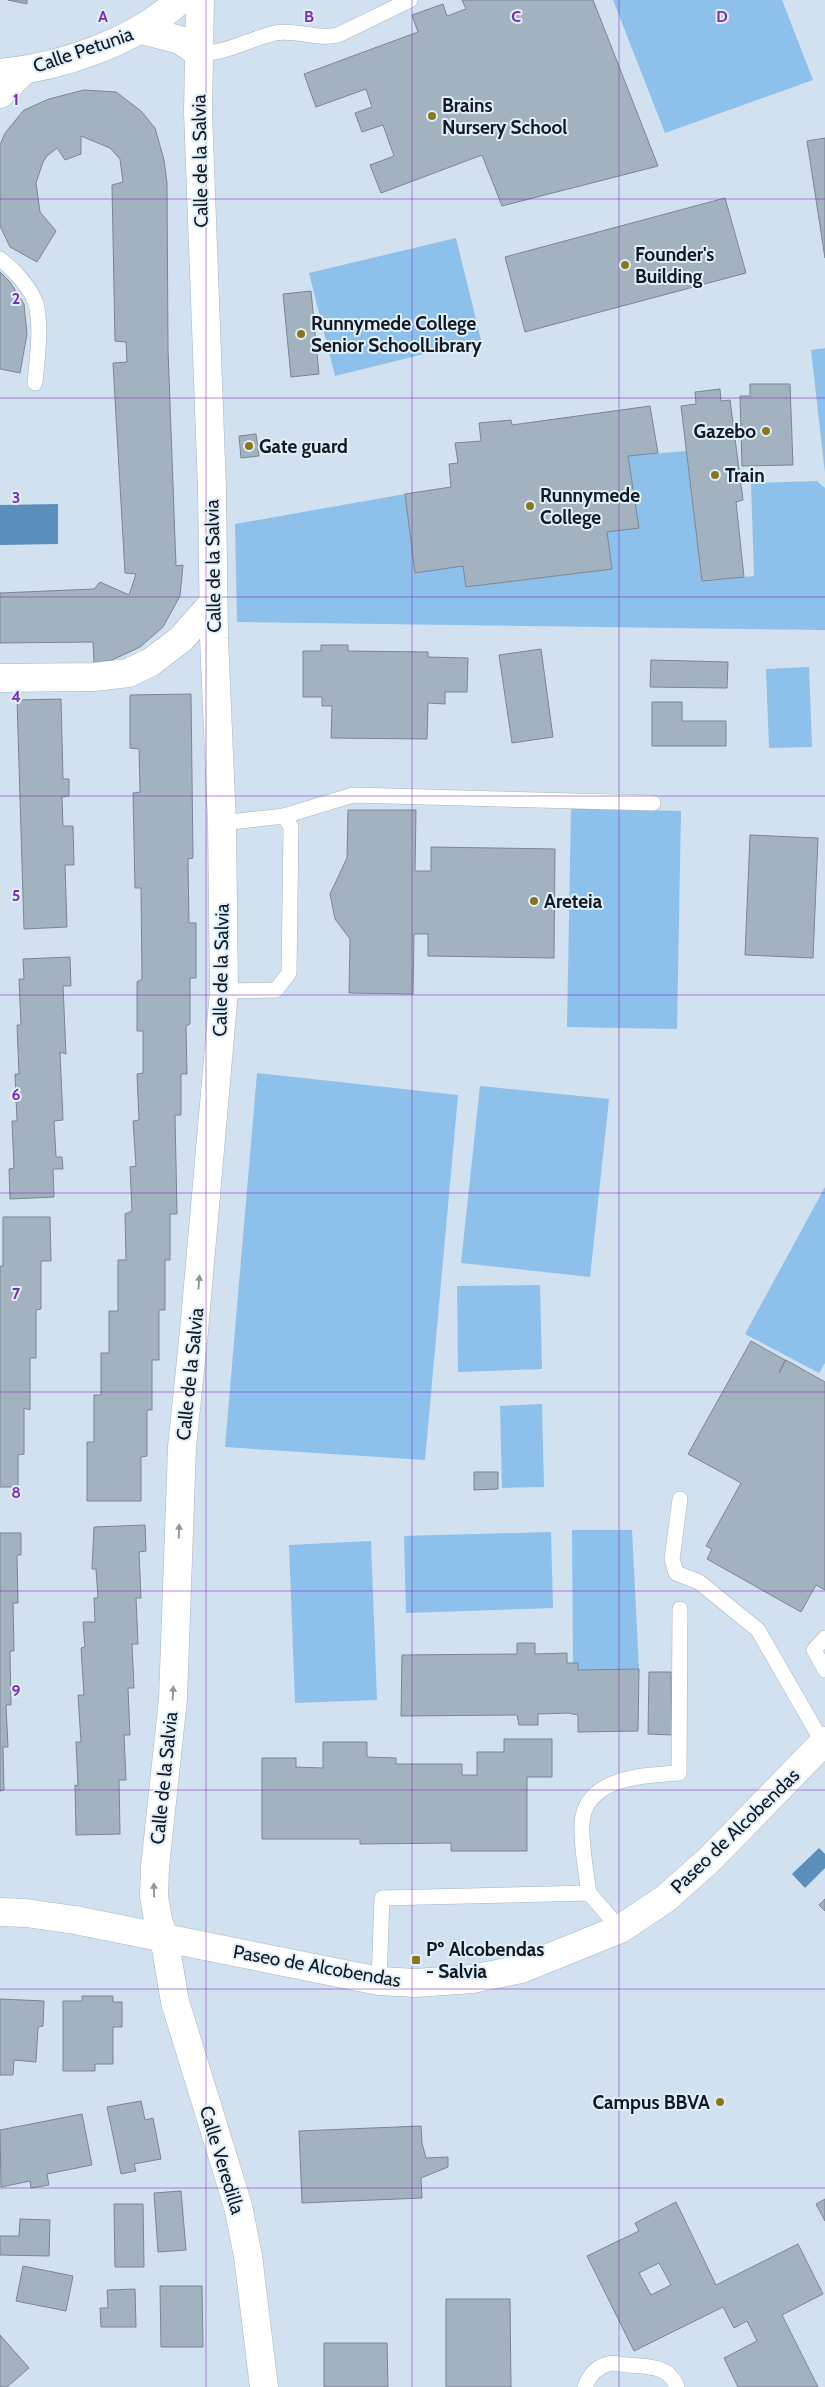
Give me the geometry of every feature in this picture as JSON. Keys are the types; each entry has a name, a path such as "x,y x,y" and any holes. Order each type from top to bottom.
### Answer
{"street":[{"name":"Calle Petunia","path":"0,94 12,72 84,53 142,30 163,16 180,0"},
{"name":"Calle de la Salvia","path":"164,1937 158,1920 154,1896 154,1867 173,1699 182,1447 224,992 222,823 213,603 212,489 198,112 200,0"},
{"name":"Calle Petunia","path":"142,30 180,40 199,52"},
{"path":"0,678 94,677 128,674 151,662 181,639 213,603"},
{"name":"Paseo de Alcobendas","path":"0,1912 26,1913 75,1920 379,1981 416,1983 472,1979 521,1969 620,1929 665,1899 709,1860 824,1742"},
{"name":"Calle Veredilla","path":"164,1937 175,2002 238,2206 248,2256 264,2387"}],"lane":[{"path":"199,52 225,50 275,33 289,32 327,38 338,35 410,0"},
{"path":"0,259 14,270 36,303 39,345 35,383"},
{"path":"222,823 284,816 352,795 653,803"},
{"path":"224,992 276,990 289,973 291,827 284,816"},
{"path":"680,1499 672,1559 676,1573 699,1582 758,1630 824,1742"},
{"path":"620,1929 588,1893 582,1822 588,1802 609,1785 636,1776 679,1773 680,1608"},
{"path":"825,1638 814,1650 825,1670"},
{"path":"379,1981 382,1898 588,1893"},
{"path":"585,2387 590,2374 608,2364 650,2366 664,2370 675,2380 677,2387"}],"shaded area":[{"path":"613,0 782,0 813,80 665,133"},
{"path":"456,238 481,340 335,376 309,273"},
{"path":"825,348 825,473 811,350"},
{"path":"686,451 702,581 754,576 751,483 817,481 825,488 825,630 237,622 235,524 405,494 415,573 463,566 467,587 612,569 607,532 639,528 628,456"},
{"path":"58,504 58,544 0,545 0,505"},
{"path":"809,667 812,747 769,748 766,669"},
{"path":"571,808 681,811 677,1029 567,1027"},
{"path":"257,1073 458,1095 425,1460 225,1447"},
{"path":"480,1086 609,1099 590,1277 461,1263"},
{"path":"825,1187 825,1363 819,1373 745,1334"},
{"path":"540,1285 542,1369 458,1372 457,1286"},
{"path":"542,1404 544,1487 502,1488 500,1406"},
{"path":"572,1530 632,1530 639,1669 578,1670 573,1663"},
{"path":"551,1532 553,1608 406,1613 404,1536"},
{"path":"371,1541 377,1700 295,1703 289,1545"},
{"path":"819,1848 825,1854 825,1868 805,1888 792,1874"}],"building":[{"path":"8,0 27,0 27,4"},
{"path":"462,0 593,0 658,166 502,206 482,155 381,193 370,165 394,156 383,125 362,132 355,113 372,107 366,89 316,107 304,74 418,32 412,15 443,4 447,16 466,9"},
{"path":"84,90 116,92 141,111 155,128 164,160 167,183 168,349 176,566 183,565 180,596 163,627 140,647 112,660 94,663 93,642 0,643 0,593 94,589 100,582 129,595 136,574 125,573 113,363 127,362 126,342 115,341 112,185 123,182 120,159 110,148 81,136 81,154 65,160 57,148 47,156 36,183 40,212 56,231 37,262 10,247 0,226 0,145 5,133 24,110 49,99"},
{"path":"825,138 825,258 807,141"},
{"name":"Founder's Building","path":"725,198 746,273 525,332 505,257"},
{"path":"0,272 10,282 24,304 27,334 20,373 0,369"},
{"name":"Runnymede College Senior SchoolLibrary","path":"311,291 319,374 291,377 283,294"},
{"name":"Gazebo","path":"750,384 790,384 793,465 742,466 740,396 750,396"},
{"name":"Train","path":"720,389 721,401 730,400 743,500 736,502 744,577 702,581 681,406 696,404 695,392"},
{"name":"Runnymede College","path":"650,406 658,453 628,456 639,528 607,532 612,569 466,587 463,566 415,573 405,494 451,487 449,464 458,463 455,443 481,441 479,423 511,420 512,425"},
{"name":"Gate guard","path":"256,434 259,456 241,458 239,436"},
{"path":"321,645 348,645 348,651 428,652 428,657 468,658 467,692 445,692 445,704 428,703 427,739 331,738 332,706 322,706 322,697 303,697 303,651 321,651"},
{"path":"541,649 553,737 512,743 499,655"},
{"path":"651,660 728,662 727,688 650,687"},
{"path":"191,694 193,858 188,859 189,923 196,923 196,978 190,978 190,1024 186,1026 187,1074 181,1074 181,1115 175,1115 177,1214 170,1214 170,1260 165,1260 165,1310 159,1310 159,1360 152,1360 152,1410 147,1410 147,1456 141,1457 141,1501 87,1501 87,1442 94,1442 94,1395 101,1395 101,1353 109,1353 109,1311 118,1311 118,1260 126,1260 125,1214 132,1211 130,1167 136,1166 133,1121 139,1120 137,1074 143,1073 143,1031 137,1031 137,982 142,979 141,888 135,888 133,793 140,792 139,749 130,748 130,695"},
{"path":"61,699 63,779 69,779 69,796 62,797 63,826 73,826 74,865 65,865 67,927 24,929 17,700"},
{"path":"652,702 682,702 682,721 726,721 726,746 652,746"},
{"path":"348,810 416,810 415,871 431,871 431,847 555,849 554,958 428,956 428,934 414,934 413,994 349,993 350,939 335,919 330,894 347,858"},
{"path":"750,835 818,838 813,958 745,955"},
{"path":"70,957 71,986 63,986 66,1054 60,1052 63,1120 54,1121 56,1157 62,1157 63,1169 53,1169 54,1197 10,1199 9,1169 14,1168 12,1121 17,1121 15,1074 19,1074 17,1025 21,1025 19,979 24,979 23,959"},
{"path":"3,1217 50,1217 51,1261 41,1261 41,1309 36,1310 36,1358 30,1358 30,1410 24,1408 24,1454 18,1455 18,1487 0,1487 0,1266 3,1266"},
{"path":"751,1341 785,1360 779,1373 786,1360 825,1382 825,1590 816,1585 801,1612 707,1559 712,1549 706,1546 741,1483 688,1454"},
{"path":"474,1472 498,1472 498,1489 474,1490"},
{"path":"145,1525 146,1551 139,1552 141,1598 136,1598 138,1644 132,1644 134,1688 128,1688 130,1735 124,1735 126,1780 119,1780 120,1834 76,1835 75,1785 78,1786 76,1742 81,1742 78,1695 84,1695 81,1648 85,1647 83,1622 95,1622 94,1598 98,1598 96,1569 92,1569 94,1527"},
{"path":"0,1533 21,1533 21,1555 17,1555 18,1603 13,1603 14,1651 10,1651 11,1705 6,1705 8,1747 3,1747 4,1790 0,1791"},
{"path":"517,1643 535,1643 535,1654 567,1653 567,1663 578,1663 578,1670 639,1669 638,1731 578,1732 578,1715 568,1713 538,1714 538,1725 519,1725 517,1715 401,1716 402,1655 517,1654"},
{"path":"649,1672 671,1672 672,1735 648,1734"},
{"path":"504,1739 552,1739 552,1777 527,1777 527,1851 451,1851 451,1843 360,1844 360,1839 262,1839 262,1758 296,1758 296,1767 323,1768 323,1742 367,1742 367,1757 396,1758 396,1764 462,1764 462,1775 477,1775 477,1752 504,1752"},
{"path":"825,1899 825,1911 819,1905"},
{"path":"82,1996 113,1996 113,2002 122,2002 122,2027 113,2027 113,2064 95,2064 95,2071 63,2071 63,2001 82,2001"},
{"path":"0,1999 44,2001 43,2026 38,2027 36,2062 14,2060 13,2075 0,2075"},
{"path":"141,2101 145,2120 153,2118 161,2159 134,2164 136,2171 121,2174 107,2107"},
{"path":"82,2114 92,2165 47,2174 49,2185 31,2188 30,2181 1,2187 0,2130"},
{"path":"421,2126 422,2143 426,2158 448,2157 448,2167 421,2178 422,2198 302,2203 299,2131"},
{"path":"181,2191 186,2250 158,2252 154,2193"},
{"path":"825,2199 825,2221 816,2204"},
{"path":"676,2202 716,2285 798,2244 823,2294 782,2315 818,2387 738,2387 724,2358 757,2341 747,2321 734,2328 723,2307 634,2351 587,2256 639,2231 635,2223","holes":["659,2263 671,2285 651,2295 639,2273"]},
{"path":"114,2204 143,2204 144,2267 115,2267"},
{"path":"20,2219 50,2220 49,2256 0,2255 0,2236 19,2236"},
{"path":"23,2266 73,2276 66,2311 16,2301"},
{"path":"160,2286 202,2286 203,2347 161,2347"},
{"path":"135,2289 136,2327 101,2327 100,2308 108,2308 107,2290"},
{"path":"446,2299 510,2299 511,2387 446,2387"},
{"path":"0,2335 29,2368 7,2387 0,2387"},
{"path":"324,2343 387,2343 388,2387 324,2387"}],"place":[{"name":"Brains Nursery School","path":"432,116"},
{"name":"Founder's Building","path":"625,265"},
{"name":"Runnymede College Senior SchoolLibrary","path":"301,334"},
{"name":"Gazebo","path":"766,431"},
{"name":"Gate guard","path":"249,446"},
{"name":"Train","path":"715,475"},
{"name":"Runnymede College","path":"530,506"},
{"name":"Areteia","path":"534,901"},
{"name":"Pº Alcobendas - Salvia","path":"416,1960"},
{"name":"Campus BBVA","path":"720,2102"}]}
